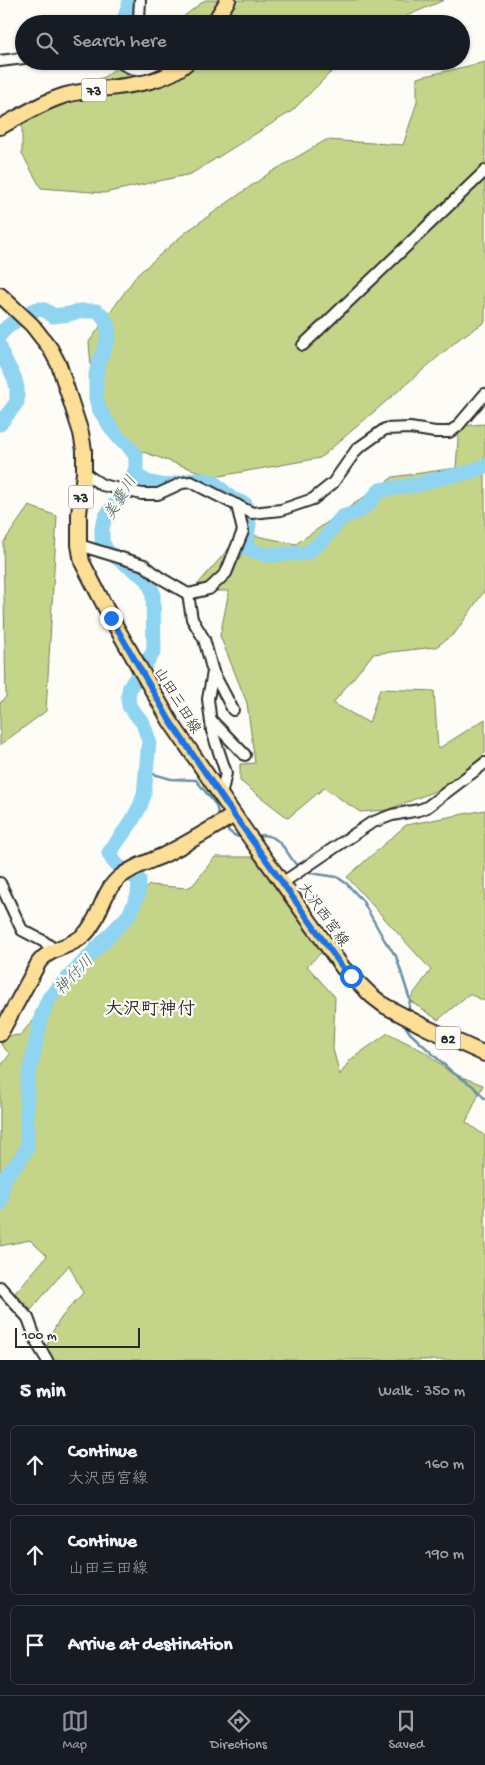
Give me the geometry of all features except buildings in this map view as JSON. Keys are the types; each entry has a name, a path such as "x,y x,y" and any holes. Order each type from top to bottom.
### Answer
{"main road":[{"path":"219,15 228,0"},
{"name":"73","path":"0,127 56,98 84,91 145,83 165,76 175,70"},
{"name":"山田三田線","path":"0,295 32,325 50,348 59,365 81,433 84,450 84,473 79,514 79,545 82,562 170,721 221,796 226,820"},
{"path":"0,1033 39,962 54,949 74,942 90,930 110,886 128,872 226,820"},
{"name":"大沢西宮線","path":"226,820 249,837 343,968 372,996 406,1018 485,1054"}],"street":[{"path":"139,15 140,0"},
{"path":"0,61 15,59"},
{"path":"303,345 485,171"},
{"path":"84,473 102,485 142,494 158,494 182,483 191,482 252,513 281,510 313,499 333,483 357,449 385,429 410,428 449,432 457,427 485,394"},
{"path":"79,545 144,565 159,577 188,594 209,589 226,572 243,531 237,505"},
{"path":"188,594 192,619 204,639 213,672 232,710"},
{"path":"213,672 208,699 212,731 226,773 221,796"},
{"path":"211,720 245,755"},
{"path":"282,883 371,823 392,815 427,807 485,763"},
{"path":"0,883 22,930 54,949"},
{"path":"0,1287 28,1318 38,1345 47,1360"}],"green space":[{"path":"205,0 444,0 409,15 186,15"},
{"path":"485,62 485,322 460,338 320,458 214,477 132,448 94,405 89,342 137,275 186,232 268,174 326,140 403,145 417,102 417,78 451,70 470,70 470,66"},
{"path":"113,70 333,70 292,111 191,174 104,193 41,188 22,154 22,121 61,92 104,77"},
{"path":"485,424 485,590 455,633 436,647 373,654 333,703 369,723 380,689 434,691 438,749 485,719 485,753 453,784 387,810 360,812 324,788 288,818 240,781 240,764 255,763 247,703 220,636 229,591 192,591 242,533 296,544 393,477 456,468 459,426"},
{"path":"29,506 57,516 46,711 0,745 0,703 6,697 3,543"},
{"path":"485,810 485,1001 469,994 438,1020 409,1000 431,970 347,877 406,825"},
{"path":"215,857 256,857 326,948 307,966 335,997 333,1049 340,1075 350,1060 388,1033 425,1052 451,1073 483,1085 466,1122 485,1136 485,1360 45,1360 49,1340 58,1323 83,1293 69,1265 31,1310 15,1293 47,1256 30,1240 0,1246 0,1067 10,1054 1,1045 6,1036 20,1035 63,988 149,885 187,888 193,885"}],"waterway":[{"path":"126,15 130,0"},
{"name":"美嚢川","path":"0,335 18,319 39,309 47,311 53,316 80,311 96,311 102,315 108,326 108,339 96,374 96,398 99,409 114,432 136,456 136,468 129,487 106,516 102,527 102,541 107,551 148,580 153,593 154,651 130,687 128,696 129,706 143,723 149,741 144,795 132,821 109,853 118,866 139,880 138,895 129,915 49,998 42,1014 27,1083 27,1148 3,1182 0,1204"},
{"name":"美嚢川","path":"0,347 17,388 17,402 0,424"},
{"path":"134,474 147,482 166,486 196,479 213,482 232,499 245,504 249,524 245,548 266,555 307,553 322,541 342,517 360,511 380,490 422,484 470,472 485,466"},
{"path":"146,772 171,779 196,780 216,805 219,817"},
{"path":"225,826 234,835 245,837"},
{"path":"255,836 264,835 277,840 299,868"},
{"path":"303,872 337,877 347,884 362,900 385,941 396,956 410,1000 408,1013"},
{"path":"406,1023 410,1033 452,1072 473,1086 485,1099"}],"district":[{"name":"大沢町神付","path":"150,1008"}],"route":[{"path":"111,618 170,721 282,883 343,968 351,976"}],"water label":[{"name":"神付川","path":"73,974"}]}
